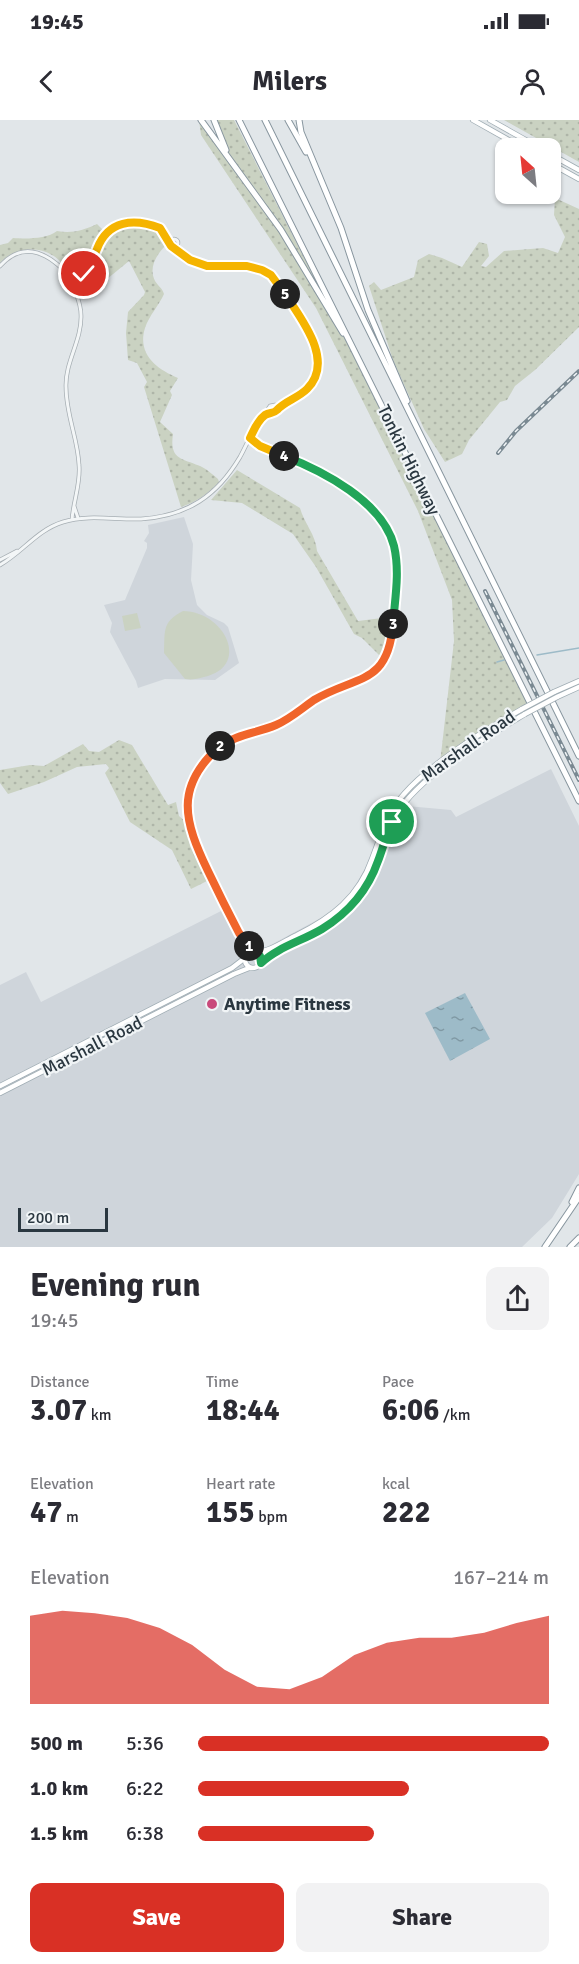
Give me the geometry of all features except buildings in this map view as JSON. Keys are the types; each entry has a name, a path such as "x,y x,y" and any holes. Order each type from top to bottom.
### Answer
{"highway":[{"path":"201,120 281,230 360,363"},
{"path":"214,120 230,160"},
{"name":"Tonkin Highway","path":"239,120 579,803"},
{"name":"Tonkin Highway","path":"265,120 579,756"},
{"path":"288,120 318,174"},
{"path":"299,120 301,132 341,228 368,310 420,436"},
{"path":"557,712 579,749"},
{"path":"567,1214 579,1188"},
{"path":"546,1247 579,1197"},
{"path":"570,1247 579,1238"}],"main road":[{"path":"490,120 521,138"},
{"path":"474,121 505,138"},
{"path":"561,160 579,170"},
{"path":"561,169 579,179"},
{"name":"Marshall Road","path":"254,952 270,949 315,926 341,907 362,882 387,819 404,794 440,763 579,681"},
{"name":"Marshall Road","path":"555,695 579,687"},
{"name":"Marshall Road","path":"261,963 272,954 326,927 346,911 371,878 389,828 408,798 439,771 524,712"},
{"path":"254,952 261,957 261,963 255,968 249,968 245,964 245,957 254,952"},
{"name":"Marshall Road","path":"0,1086 224,973 245,957"},
{"name":"Marshall Road","path":"0,1093 249,968"}],"street":[{"path":"0,565 47,529 78,518 141,519 187,509 207,498 236,464 271,405 276,406 306,391 318,374 319,360 313,343 277,281 267,272 253,267 207,266 190,260 174,247 160,228 150,224 130,221 118,224 105,233 90,267 71,281"},
{"path":"166,235 178,243 182,252"},
{"path":"170,242 174,239"},
{"path":"174,247 178,243"},
{"path":"0,266 10,257 23,253 33,252 49,256 64,270 80,302 81,317 67,370 66,386 67,405 80,475 72,520"},
{"path":"270,410 275,412 276,406"},
{"path":"245,957 239,933 190,830 188,801 193,782 202,764 227,741 284,722 315,700 374,672 383,662 392,644 397,575 394,544 385,526 369,506 317,471 249,440"},
{"path":"74,506 78,518"},
{"path":"0,560 19,550"},
{"path":"239,933 254,952"}],"shaded area":[{"path":"184,517 193,544 191,580 197,605 207,615 228,627 239,663 215,680 165,679 138,688 110,632 112,623 104,605 125,600 147,548 147,543 144,541 149,533 148,525"},
{"path":"551,769 579,826 579,1174 552,1218 522,1247 0,1247 0,985 26,972 41,1002 223,910 231,924 235,921 245,940 253,948 267,947 330,913 350,894 366,867 386,816 397,799 407,806 451,810 456,817"}],"green space":[{"path":"199,120 228,157 214,120 234,120 531,705 440,763 454,641 452,600 418,511 316,308 201,135"},
{"path":"504,120 579,120 579,162 561,152 561,138 536,138"},
{"path":"561,201 579,209 579,327 515,386 507,400 500,402 469,440 462,454 445,462 424,429 393,360 369,286 374,282 381,290 414,277 418,260 429,254 462,267 479,242 487,244 489,256 481,266 486,267 504,251 543,248 558,253 565,237 554,215 555,204 561,204"},
{"path":"133,223 152,227 167,238 167,244 157,256 153,266 153,276 164,294 145,328 143,337 146,353 150,359 162,370 178,378 170,391 172,395 160,422 173,434 172,443 175,454 183,460 202,467 219,482 202,497 181,507 144,387 147,382 137,363 128,360 126,333 128,312 145,292 129,261 96,288 80,293 75,286 76,281 88,272 104,237 113,229"},
{"path":"97,224 103,230 86,265 77,274 72,276 55,257 46,252 32,249 11,254 0,263 0,245 8,243 13,238 42,237 57,231 78,231"},
{"path":"237,470 300,508 317,551 358,621 390,617 384,653 381,657 362,638 354,634 316,567 293,534 242,503 211,500"},
{"path":"183,611 211,620 221,630 227,641 229,652 227,663 218,671 204,677 185,679 164,653 164,638 168,623"},
{"path":"137,613 141,628 125,631 122,616"},
{"path":"119,740 132,745 168,805 176,802 179,816 186,822 190,846 207,881 191,889 172,850 130,822 105,773 109,768 106,764 77,767 44,782 8,794 0,783 0,770 30,765 44,766 83,744 89,751 99,752"}],"water":[{"path":"465,993 490,1039 450,1061 425,1013"}],"waterway":[{"path":"537,655 579,648"},
{"path":"497,662 504,660"}],"railway":[{"path":"498,453 516,431 579,371"},
{"path":"485,591 579,780"}],"place":[{"name":"Anytime Fitness","path":"212,1004"}],"route":[{"path":"84,274 90,267 105,233 118,224 130,221 160,228 172,246 190,260 200,264 247,266 271,275 298,315 313,343 319,360 318,374 306,391 285,402 275,412 262,417 250,438 269,451 317,471 357,496 379,517 394,544 397,575 392,644 383,662 374,672 361,680 315,700 284,722 227,741 209,755 193,782 188,801 188,817 195,845 239,933 260,956 261,963 272,954 326,927 352,905 371,878 392,822"}]}
